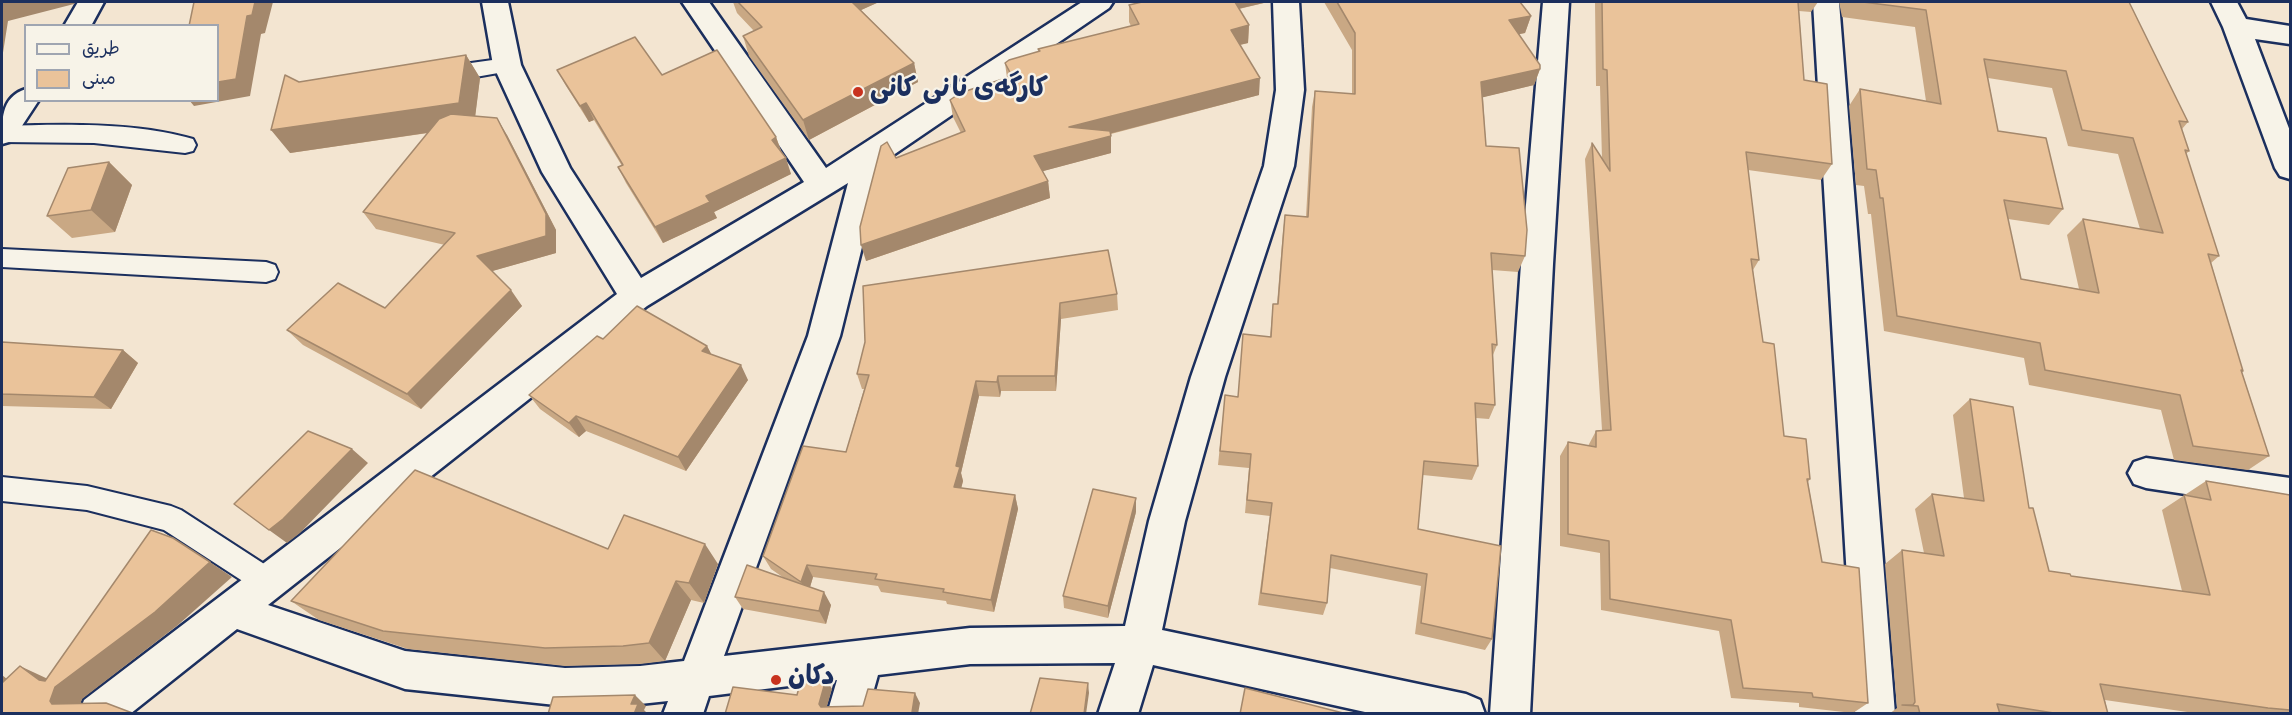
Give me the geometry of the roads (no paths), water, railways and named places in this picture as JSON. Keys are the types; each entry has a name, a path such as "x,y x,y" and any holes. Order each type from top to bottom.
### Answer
{"street":[{"path":"78,24 91,2"},
{"path":"495,2 507,65 557,172 636,297"},
{"path":"695,2 822,185"},
{"path":"98,714 636,297 870,156 1100,2"},
{"path":"1118,714 1140,644 1167,521 1208,376 1279,166 1290,90 1286,2"},
{"path":"1510,714 1537,264 1556,2"},
{"path":"1826,2 1875,714"},
{"path":"2224,2 2237,27 2290,168"},
{"path":"2237,27 2290,35"},
{"path":"2,134 24,102"},
{"path":"689,696 824,336 870,156"},
{"path":"2146,473 2290,494"},
{"path":"232,610 405,670 565,687 640,685 689,696 863,658 970,646 1140,644 1466,714"},
{"path":"847,714 863,658"}],"lane":[{"path":"417,79 507,65"},
{"path":"2,134 89,133 145,138 185,145"},
{"path":"2,258 266,272"},
{"path":"2,489 87,498 171,519 268,582"}],"place":[{"name":"کارگەی نانی کانی","path":"858,92"},
{"name":"دكان","path":"776,680"}]}
